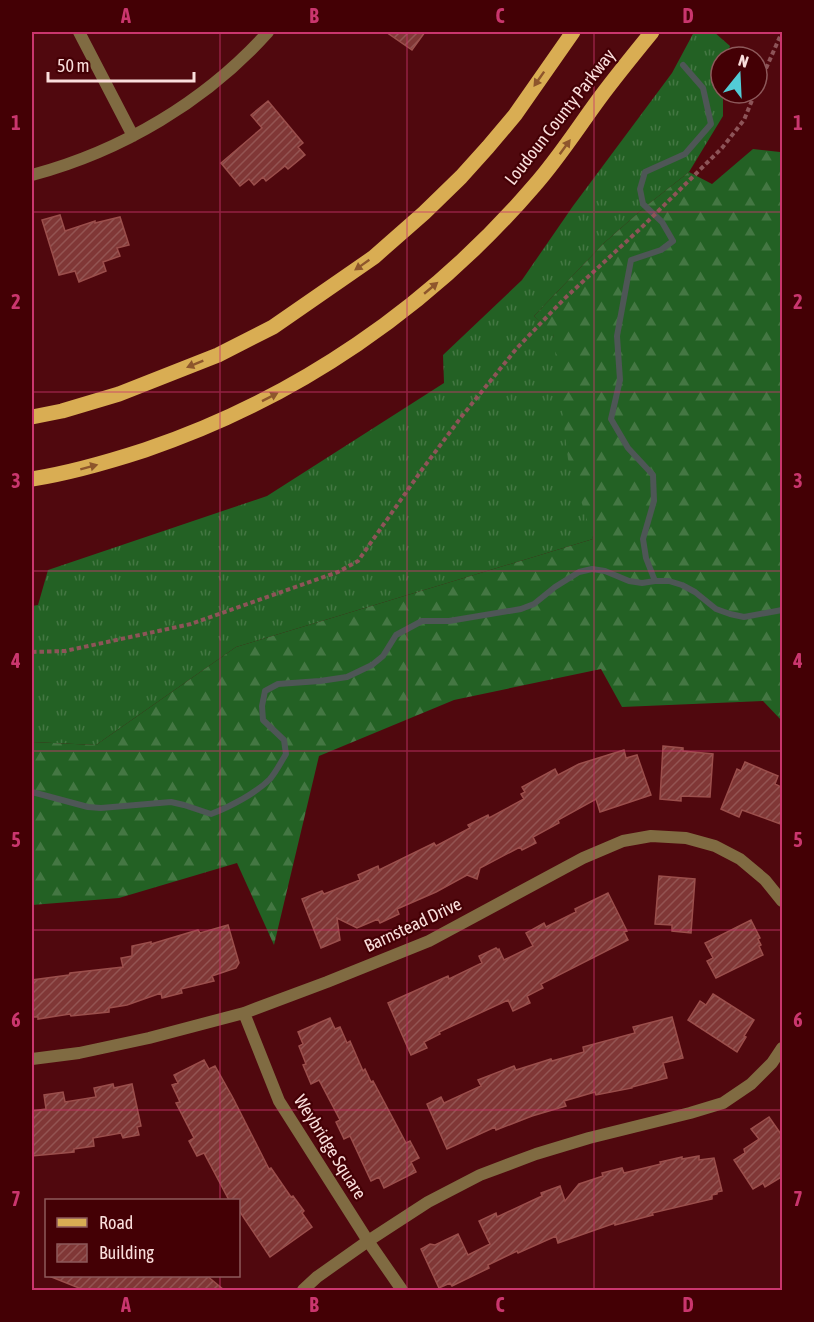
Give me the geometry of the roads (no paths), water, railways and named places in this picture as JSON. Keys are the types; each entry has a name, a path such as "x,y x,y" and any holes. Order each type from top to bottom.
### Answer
{"main road":[{"name":"Loudoun County Parkway","path":"32,417 62,411 119,394 218,355 273,327 374,257 461,177 514,115 573,32"},
{"name":"Loudoun County Parkway","path":"32,479 117,459 178,439 235,415 313,374 392,320 463,260 533,187 562,153 599,99 652,32"}],"street":[{"path":"79,32 133,136"},
{"path":"32,175 90,156 133,136 174,112 215,82 254,48 268,32"},
{"name":"Barnstead Drive","path":"32,1059 79,1053 244,1013 429,941 583,858 623,841 651,836 686,838 715,846 740,859 765,880 783,901"},
{"name":"Weybridge Square","path":"244,1013 279,1101 402,1290"},
{"path":"303,1290 317,1277 368,1241 428,1202 480,1175 536,1154 589,1138 723,1103 751,1084 783,1048"}],"waterway":[{"path":"655,581 646,558 643,539 654,501 653,475 628,448 611,419 620,380 617,336 631,260 661,250 673,241 662,222 643,204 640,189 645,172 685,154 711,124 703,88 683,65"},
{"path":"32,792 88,807 171,802 211,814 258,789 272,776 286,754 284,740 263,720 262,706 265,691 278,684 347,677 372,665 383,656 396,635 422,621 449,621 521,609 534,604 579,572 592,569 605,571 629,581 642,583 669,581 695,592 716,609 744,617 782,610"}]}
